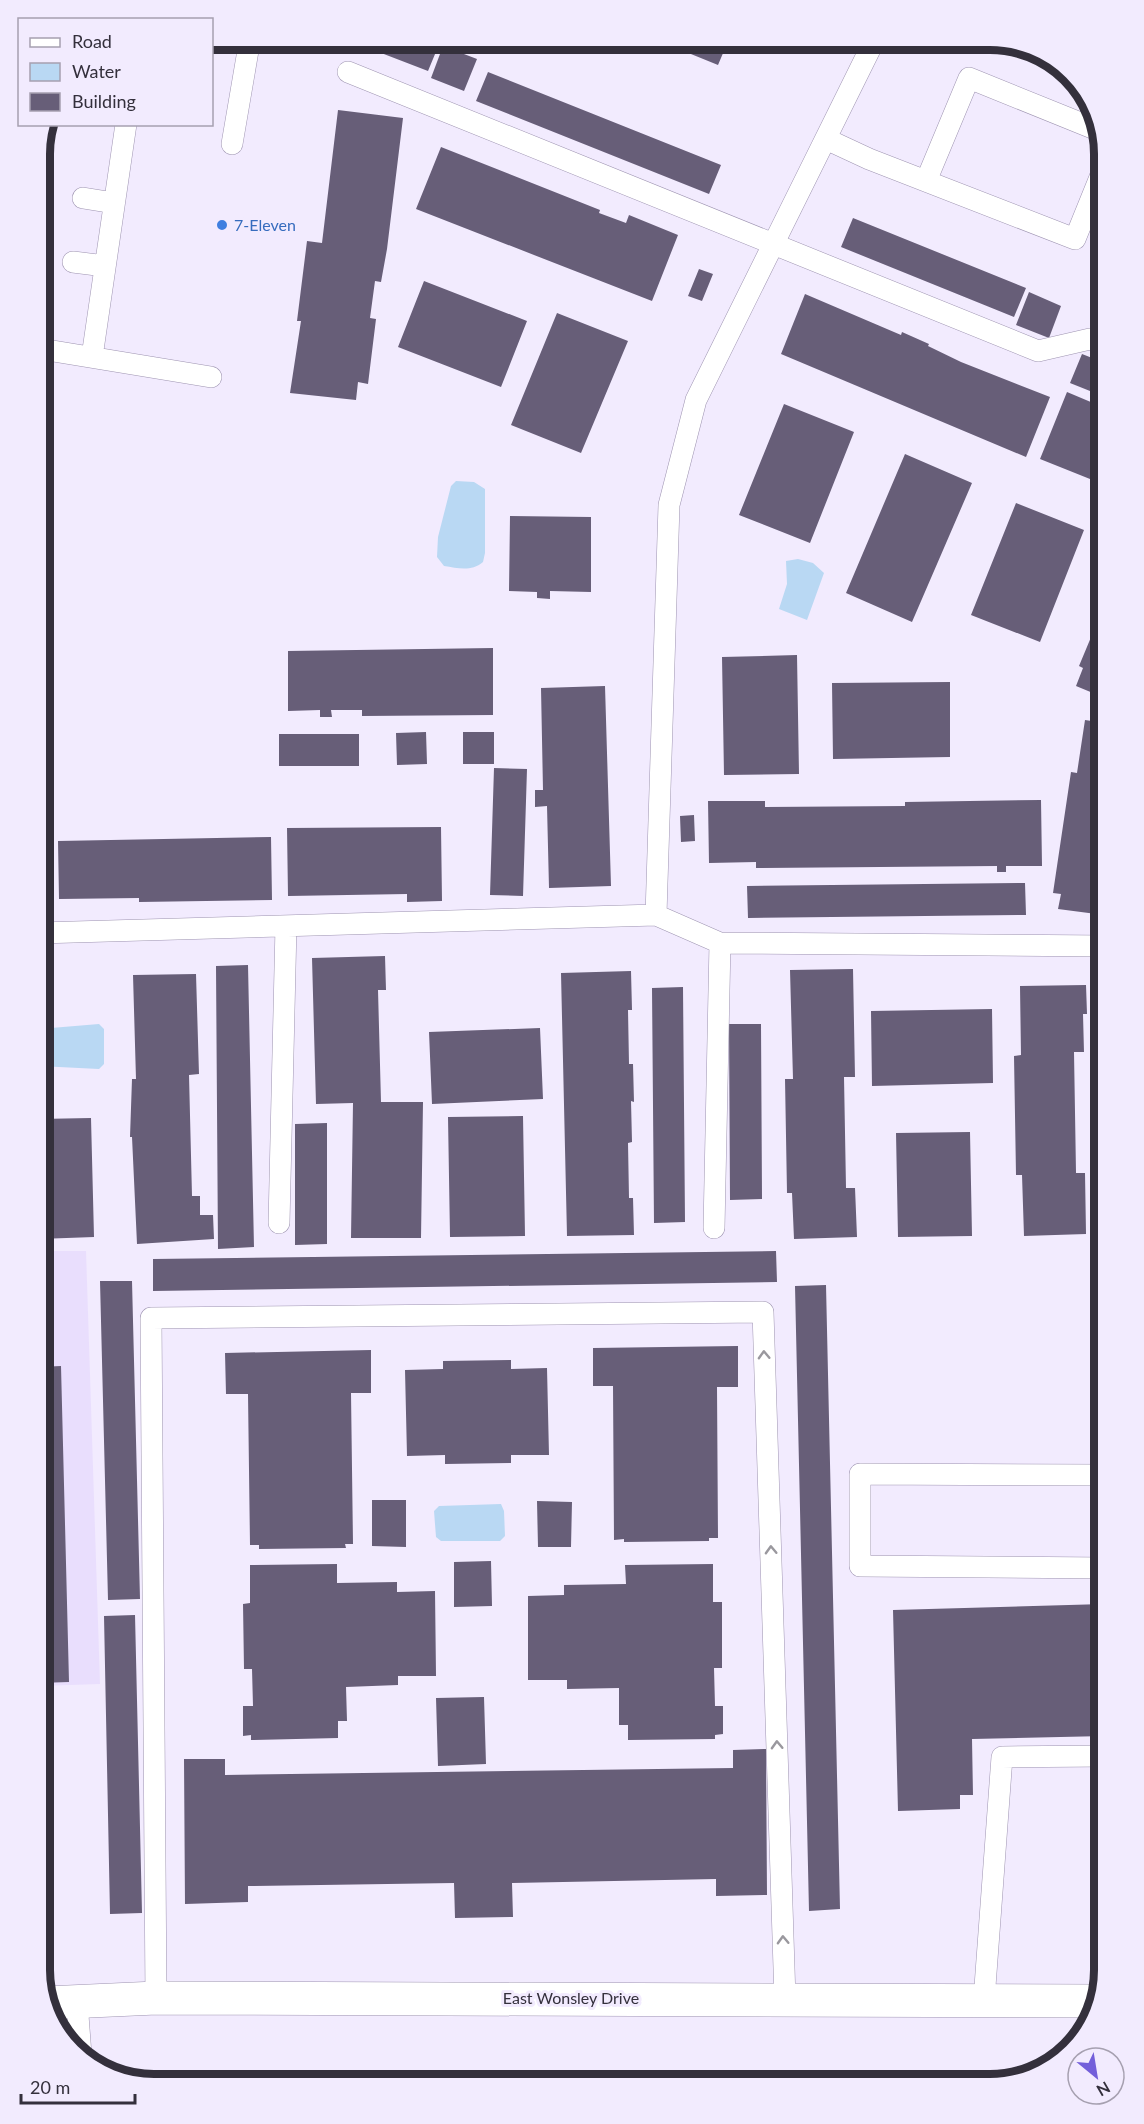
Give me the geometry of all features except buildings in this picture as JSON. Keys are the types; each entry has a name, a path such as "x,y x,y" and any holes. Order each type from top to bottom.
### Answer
{"street":[{"name":"East Wonsley Drive","path":"61,2003 156,1998 1090,2001"}],"lane":[{"path":"232,144 247,50"},
{"path":"656,915 669,505 696,400 870,50"},
{"path":"348,72 1038,351 1090,339 1094,340"},
{"path":"926,181 969,78 1090,127"},
{"path":"92,357 126,126"},
{"path":"826,138 926,181 1075,239 1094,192"},
{"path":"83,198 114,202"},
{"path":"74,262 105,266"},
{"path":"50,350 211,377"},
{"path":"50,933 656,915 720,943 1094,946"},
{"path":"279,1223 286,926"},
{"path":"714,1228 720,943"},
{"path":"156,1998 151,1318 763,1312 785,1999"},
{"path":"1094,1475 860,1474 860,1566 1094,1569"},
{"path":"984,2000 1002,1757 1094,1756"},
{"path":"61,2003 74,2038"}],"shaded area":[{"path":"50,1251 86,1251 100,1684 50,1686"}],"water":[{"path":"456,481 474,482 485,489 485,553 483,562 469,568 444,566 437,557 438,537 451,486"},
{"path":"798,559 813,563 824,573 807,620 779,609 787,584 786,561"},
{"path":"99,1024 104,1029 104,1064 99,1069 50,1067 50,1028"},
{"path":"501,1504 504,1511 505,1536 500,1541 441,1541 436,1537 434,1511 439,1506"}],"place":[{"name":"7-Eleven","path":"222,225"}]}
